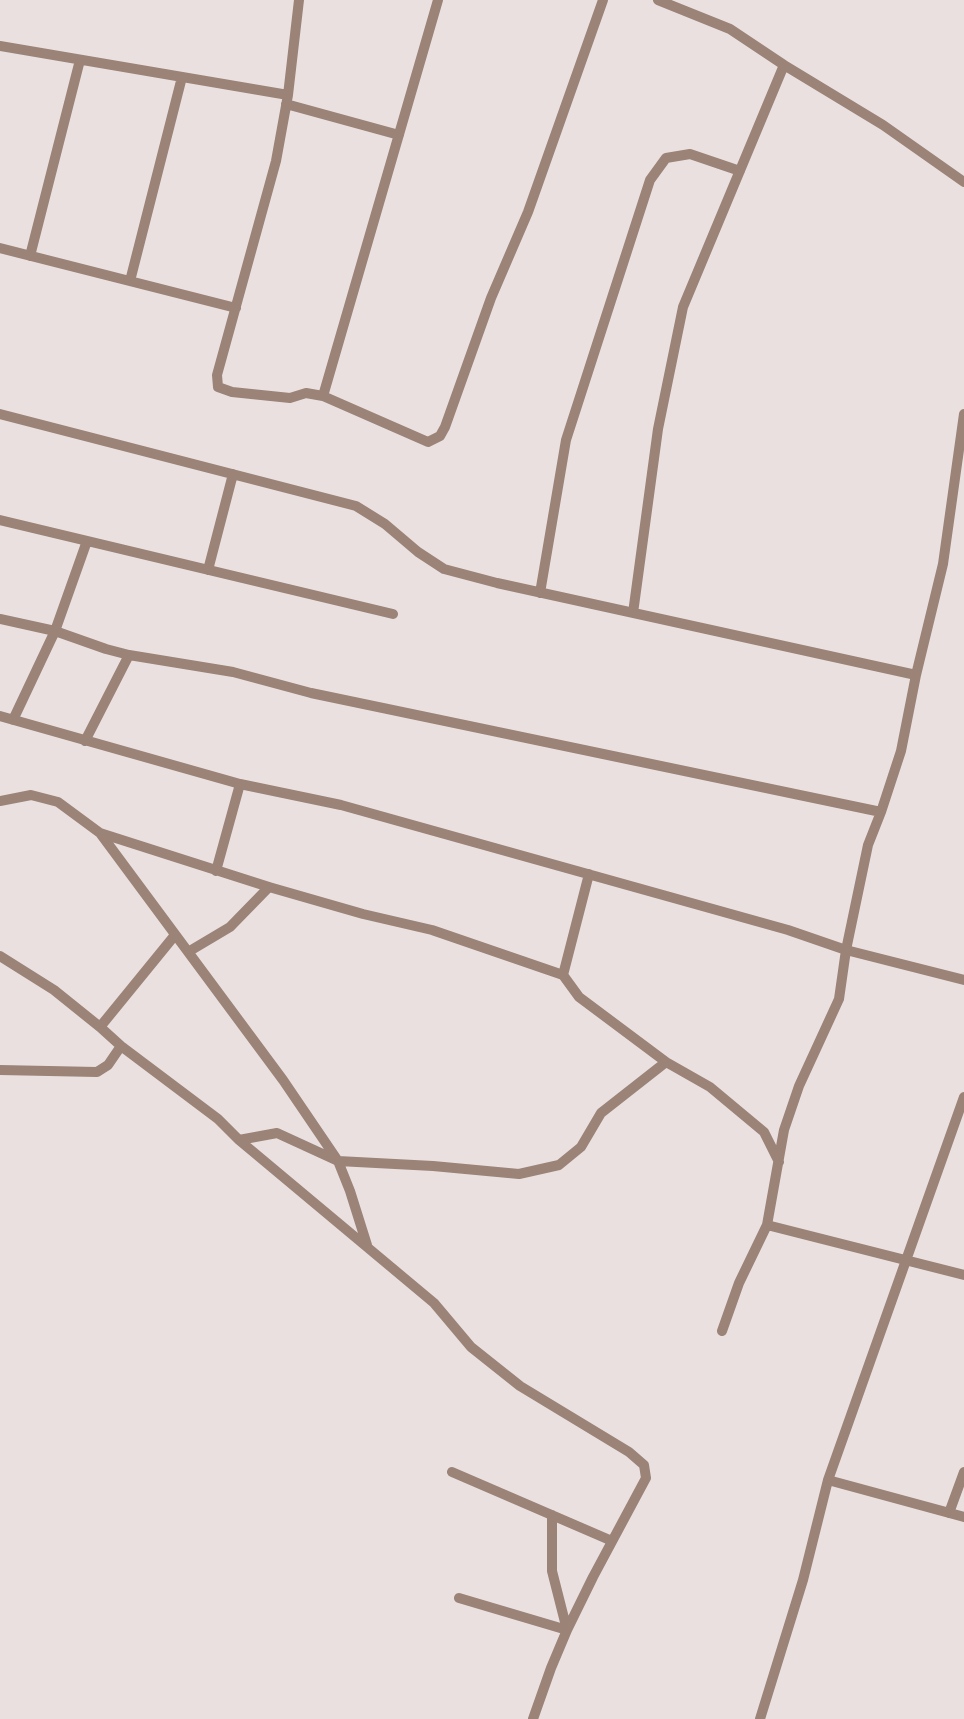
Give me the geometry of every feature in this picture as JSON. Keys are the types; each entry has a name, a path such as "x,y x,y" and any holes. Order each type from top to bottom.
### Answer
{"street":[{"path":"299,0 287,100 276,161 217,375 218,387 232,392 290,398 306,393 323,396 428,442 440,436 445,427 491,298 528,212 603,0"},
{"path":"323,396 438,0"},
{"path":"658,0 730,28 784,65 883,125 964,182"},
{"path":"0,46 182,77 287,100 399,135"},
{"path":"30,256 80,60"},
{"path":"633,613 658,429 683,307 784,65"},
{"path":"130,281 182,77"},
{"path":"540,593 566,440 650,180 666,158 690,154 740,171"},
{"path":"0,248 236,308"},
{"path":"0,414 356,506 385,524 418,552 444,569 540,593 916,675"},
{"path":"722,1331 739,1283 767,1225 784,1130 799,1086 839,999 846,950 868,845 882,812 901,751 916,675 943,564 964,414"},
{"path":"208,570 233,474"},
{"path":"0,520 393,614"},
{"path":"13,720 55,631 87,541"},
{"path":"0,619 55,631 106,649 129,655 233,672 319,694 882,812"},
{"path":"85,741 129,655"},
{"path":"0,716 240,784 341,805 788,930 846,950 964,980"},
{"path":"216,871 240,784"},
{"path":"0,802 31,795 58,802 100,833 283,1080 338,1161 350,1191 367,1246"},
{"path":"100,833 269,887 363,914 432,930 563,975 579,997 666,1062 710,1086 764,1132 779,1162"},
{"path":"563,975 590,874"},
{"path":"188,952 230,927 269,887"},
{"path":"100,1027 175,935"},
{"path":"0,956 54,990 121,1046 218,1119 239,1140 434,1303 471,1348 520,1386 629,1452 644,1465 646,1478 567,1630 551,1668 533,1719"},
{"path":"0,1070 97,1072 108,1065 121,1046"},
{"path":"239,1140 277,1133 338,1161 433,1166 519,1174 559,1165 581,1147 601,1113 666,1062"},
{"path":"760,1719 803,1580 828,1480 964,1097"},
{"path":"767,1225 964,1275"},
{"path":"452,1472 612,1541"},
{"path":"949,1513 964,1472"},
{"path":"828,1480 964,1517"},
{"path":"552,1514 552,1571 567,1630"},
{"path":"459,1598 567,1630"}]}
